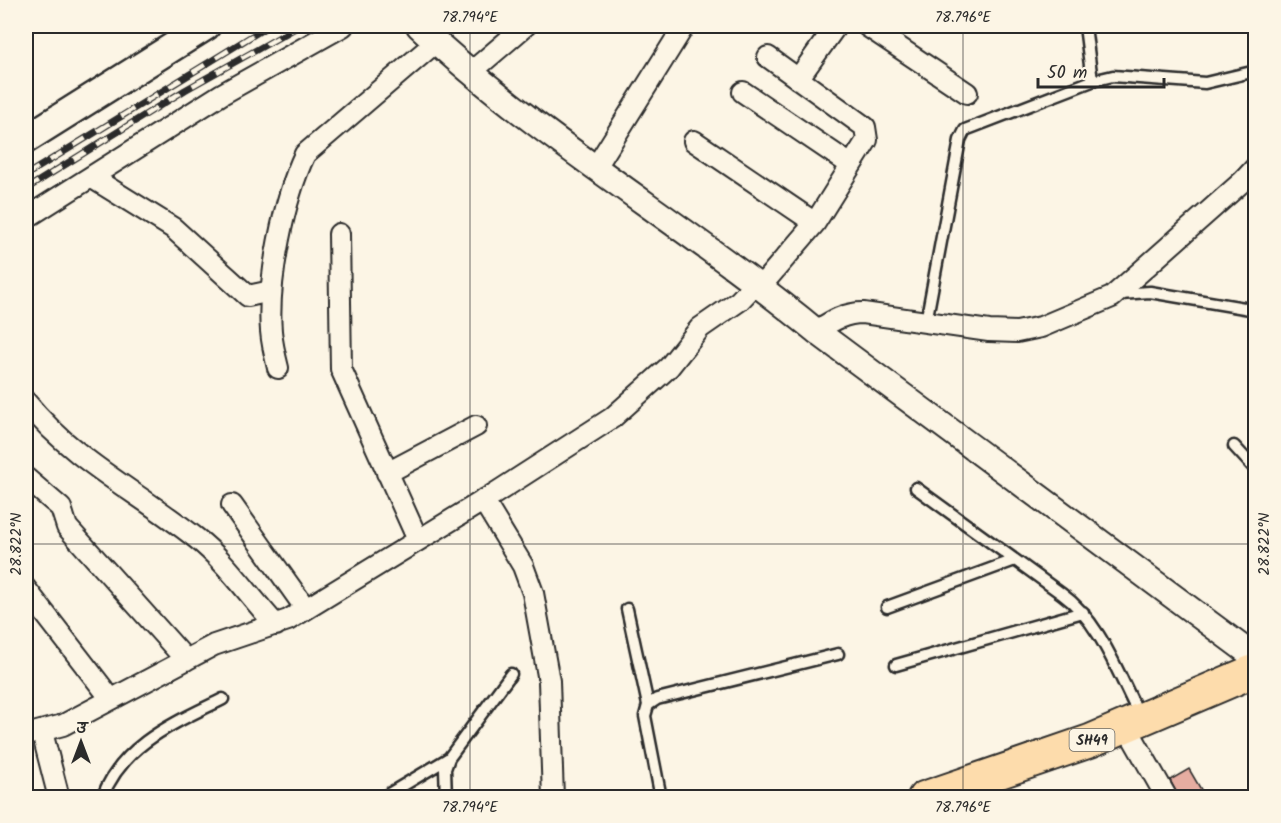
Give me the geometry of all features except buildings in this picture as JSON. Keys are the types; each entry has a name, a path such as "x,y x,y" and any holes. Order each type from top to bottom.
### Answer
{"main road":[{"path":"26,139 206,26"},
{"name":"SH49","path":"924,798 1090,741 1256,670"}],"street":[{"path":"26,218 222,94 343,26"},
{"path":"470,73 525,26"},
{"path":"596,167 684,26"},
{"path":"798,79 836,26"},
{"path":"867,26 968,93"},
{"path":"278,368 271,332 271,291 294,176 305,154 428,34 470,73 759,284 816,331 1256,658"},
{"path":"59,798 34,734 63,725 230,638 276,625 306,609 483,500 612,418 669,367 700,328 759,284 815,223 867,140 867,131 768,57"},
{"path":"743,92 851,165"},
{"path":"693,141 815,223"},
{"path":"816,331 849,313 989,331 1017,332 1041,327 1112,297 1256,167"},
{"path":"91,177 173,228 248,296 271,291"},
{"path":"339,234 341,369 418,540"},
{"path":"29,415 78,454 196,538 276,625"},
{"path":"387,473 476,426"},
{"path":"26,478 61,508 67,527 186,660"},
{"path":"483,500 523,566 533,593 549,681 553,798"},
{"path":"232,505 306,609"},
{"path":"26,589 111,699"},
{"path":"1134,723 1167,798"}],"lane":[{"path":"1085,26 1092,81"},
{"path":"926,322 962,134 971,127 1092,81 1113,76 1205,83 1256,71"},
{"path":"1112,297 1127,292 1150,292 1256,310"},
{"path":"1234,446 1256,470"},
{"path":"916,488 1016,560 1083,612 1096,632 1134,723"},
{"path":"887,607 1016,560"},
{"path":"627,609 648,705 645,716 661,798"},
{"path":"896,665 1083,612"},
{"path":"648,705 657,699 838,654"},
{"path":"446,798 445,769 449,758 511,674"},
{"path":"102,798 109,782 147,738 223,699"},
{"path":"382,798 449,758"}],"railway":[{"path":"26,175 268,26"},
{"path":"26,189 185,90 299,26"}]}
